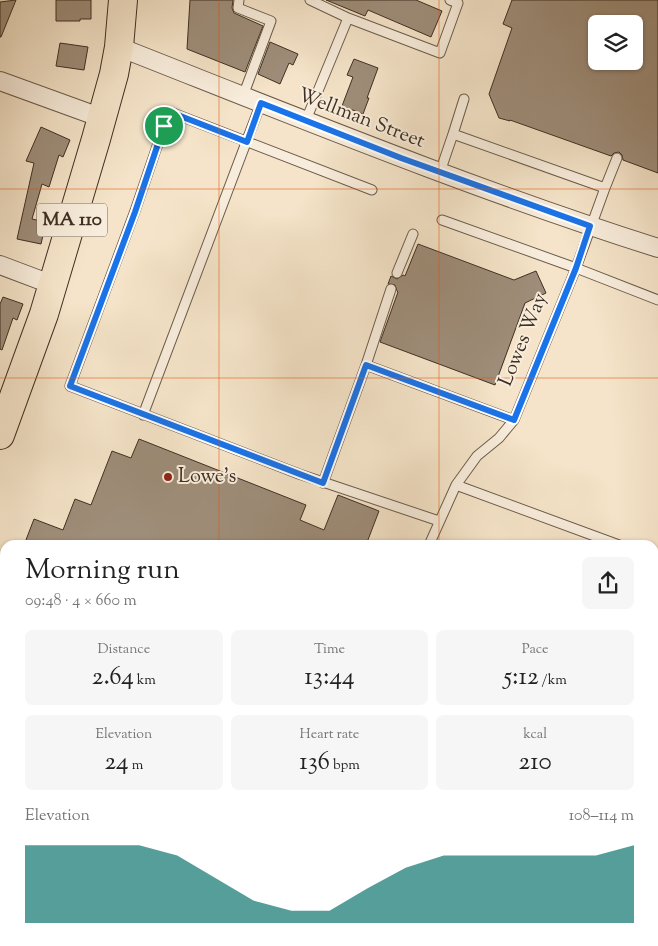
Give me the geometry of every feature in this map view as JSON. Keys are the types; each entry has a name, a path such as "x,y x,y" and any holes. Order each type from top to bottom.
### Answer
{"main road":[{"name":"MA 110","path":"0,435 53,285 102,118 114,74 119,46 123,0"}],"street":[{"name":"Wellman Street","path":"119,46 440,172 590,226"},
{"path":"0,81 102,118"},
{"path":"590,226 658,248"},
{"path":"0,265 53,285"}],"lane":[{"path":"239,0 238,8 271,21 243,96"},
{"path":"310,0 348,18 440,53 458,3 450,0"},
{"path":"306,120 348,18"},
{"path":"440,172 464,99"},
{"path":"143,415 261,103"},
{"path":"372,190 170,112 165,117 164,126 135,212 70,386 323,483 439,521"},
{"path":"453,134 605,188"},
{"name":"Lowes Way","path":"431,540 456,485 477,456 499,438 514,420 576,268 590,226 617,158"},
{"path":"442,220 576,268 658,300"},
{"path":"397,273 413,234"},
{"path":"323,483 366,365 391,289"},
{"path":"366,365 514,420"},
{"path":"456,485 604,540"}],"building":[{"path":"16,0 1,37 0,37 0,2"},
{"path":"56,0 91,0 91,19 56,21"},
{"path":"190,0 233,0 232,8 234,13 263,26 245,72 187,49"},
{"path":"326,0 416,0 442,11 431,37 368,10 365,16"},
{"path":"512,0 658,0 658,173 623,160 619,152 611,156 510,120 499,118 489,94 512,28 503,24"},
{"path":"270,42 298,54 293,65 289,63 280,84 258,74"},
{"path":"60,43 88,47 84,70 56,66"},
{"path":"354,59 378,68 363,114 342,106 353,77 347,75"},
{"path":"41,127 70,140 63,157 59,155 49,187 42,184 32,219 46,222 41,244 17,239 34,163 26,161"},
{"path":"418,244 514,280 536,271 546,293 525,303 495,385 380,342 398,292 395,285 388,284 391,276 397,279 403,275 405,276"},
{"path":"3,297 23,304 17,320 13,318 2,350 0,349 0,304"},
{"name":"Lowe's","path":"139,439 306,505 300,520 324,530 338,495 379,511 368,540 26,540 34,519 63,530 75,499 91,505 112,451 131,458"}],"place":[{"name":"Lowe's","path":"168,477"}],"route":[{"path":"261,103 401,158 590,226 576,268 514,420 366,365 323,483 70,386 135,212 164,126 165,117 170,112 247,142 261,103"}]}
